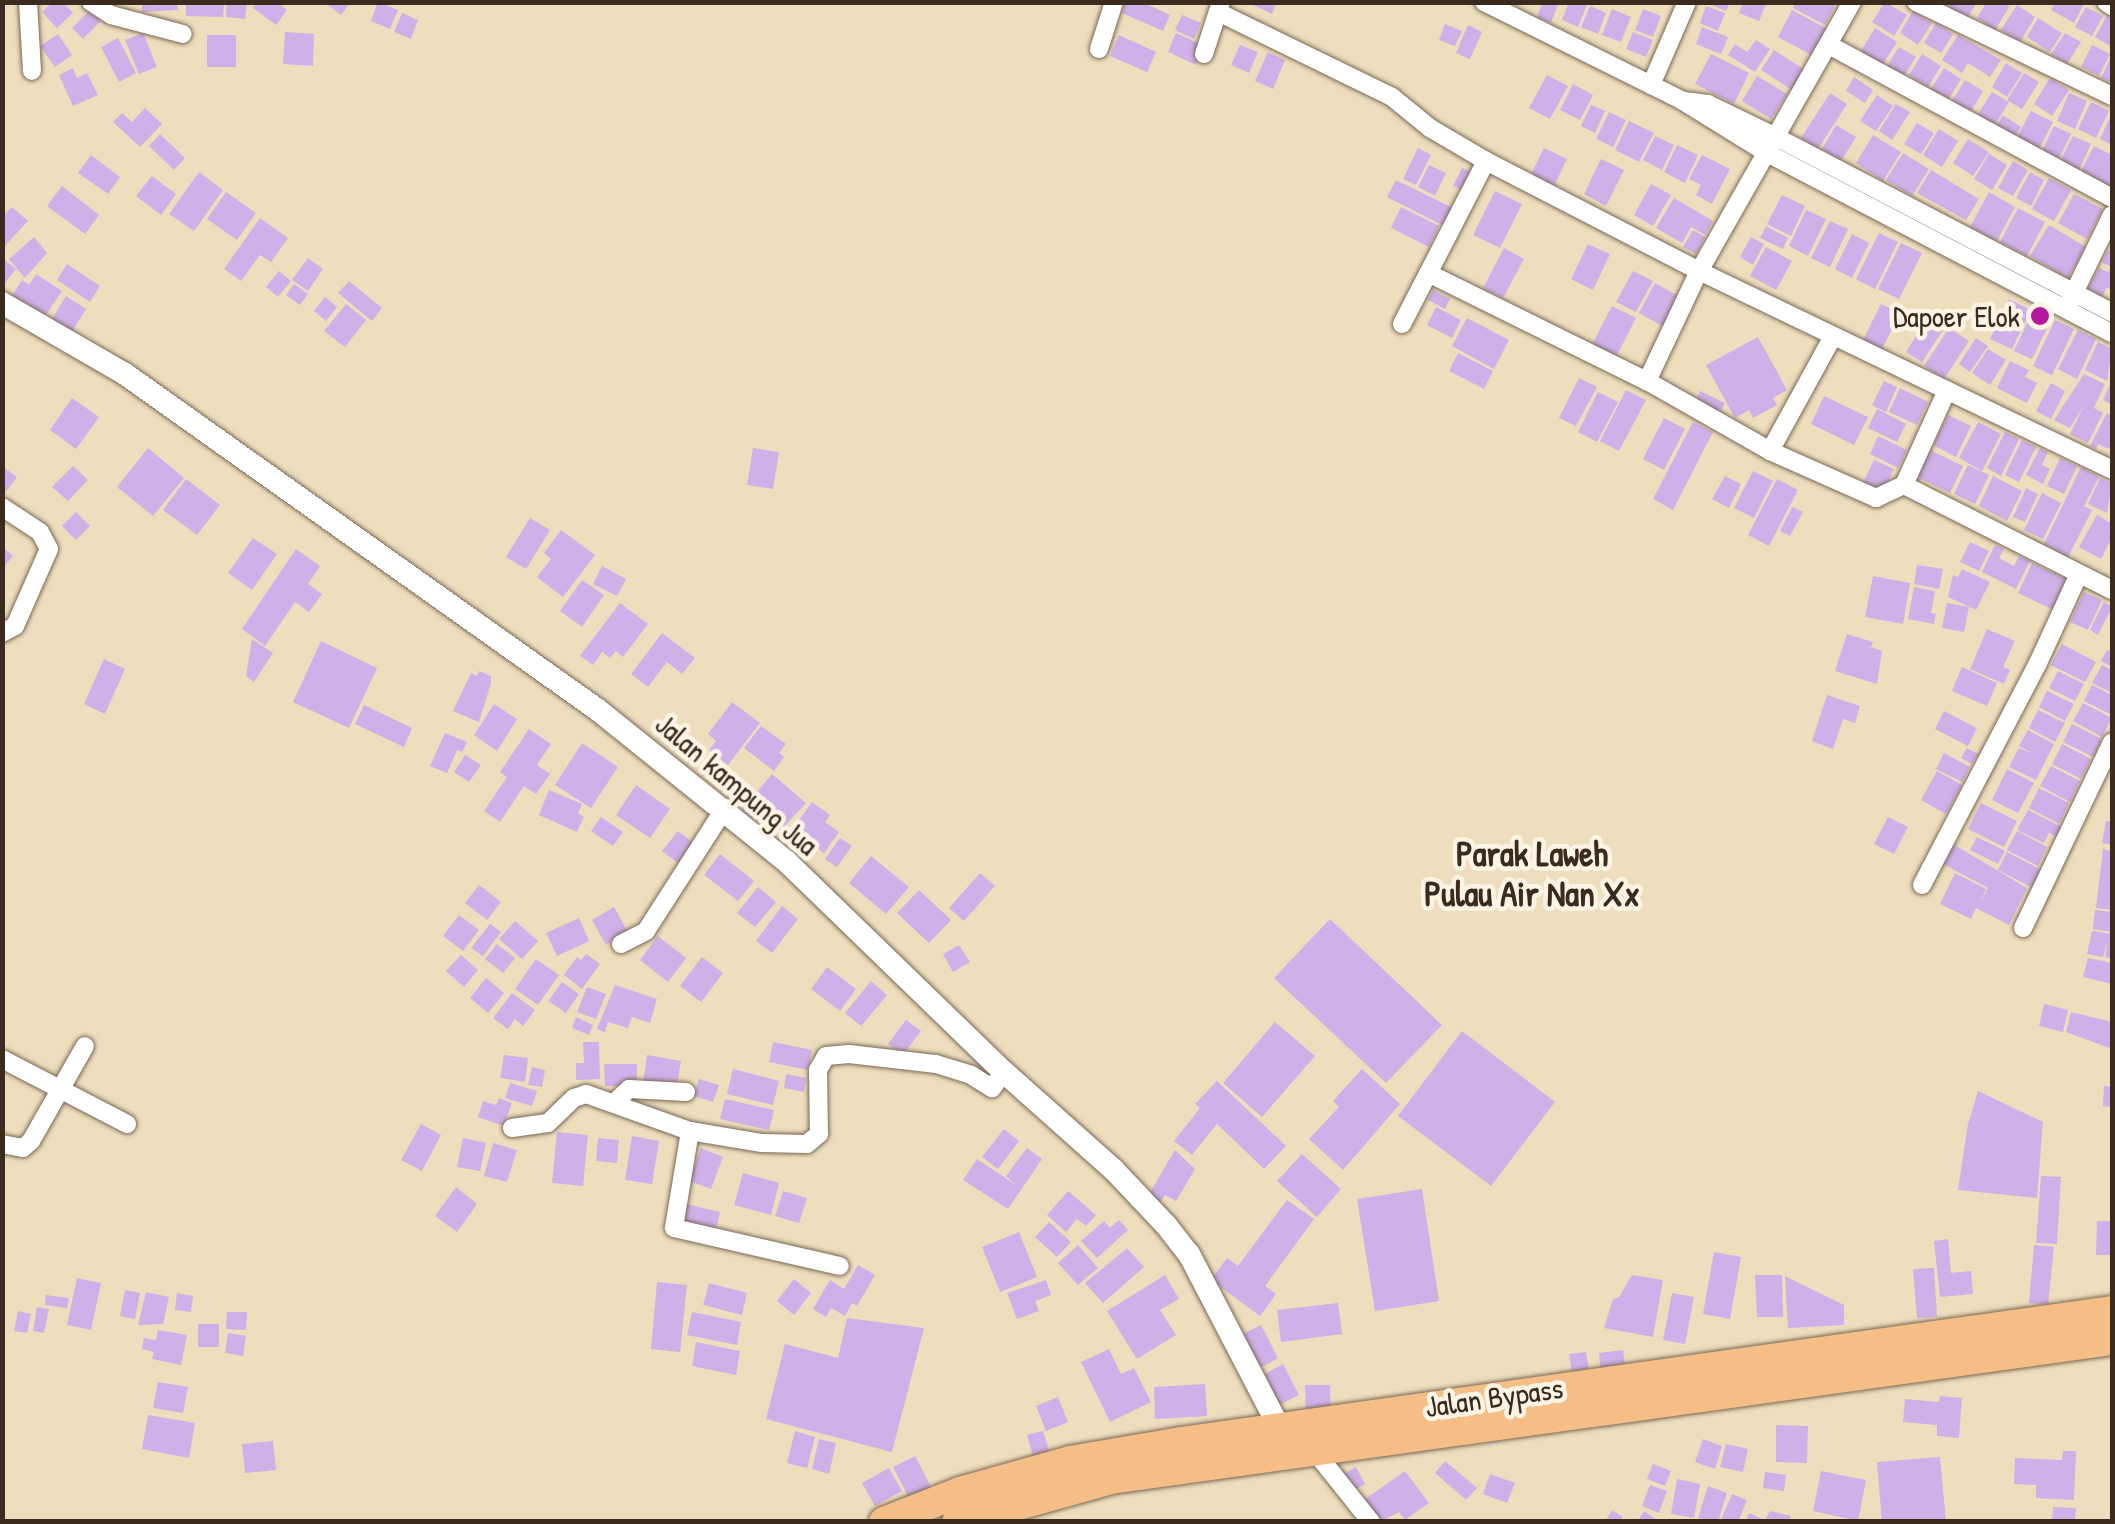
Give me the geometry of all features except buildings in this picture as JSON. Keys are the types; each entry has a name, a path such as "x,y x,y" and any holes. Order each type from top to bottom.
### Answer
{"highway":[{"name":"Jalan Bypass","path":"884,1522 960,1492 1070,1461 1844,1346 2112,1312"},
{"name":"Jalan Bypass","path":"957,1522 1111,1479 1312,1448 2112,1340"},
{"path":"1844,1346 1850,1377"}],"street":[{"path":"28,2 32,72"},
{"path":"92,2 111,15 183,34"},
{"path":"1099,49 1114,2"},
{"path":"1484,2 1506,7 1683,101 1708,104 1771,145 2070,300 2112,332"},
{"path":"1651,85 1687,2"},
{"path":"1647,381 1699,272 1852,2"},
{"path":"1916,2 2112,96"},
{"path":"1204,54 1220,8 1392,97 1430,128 1486,162 1832,338 2112,470"},
{"path":"1829,45 2112,198"},
{"path":"1402,324 1486,162"},
{"path":"2070,300 2112,215"},
{"path":"1428,273 1647,381 1770,451 1876,498 1904,485 1947,390"},
{"path":"2070,300 2112,313"},
{"name":"Jalan kampung Jua","path":"2,304 125,374 598,710 725,808 860,929 1004,1072 1113,1169 1178,1239 1279,1428"},
{"path":"1770,451 1832,338"},
{"path":"1904,485 2112,590"},
{"path":"2,507 40,532 49,549 15,626 2,633"},
{"path":"1922,886 2002,736 2079,574"},
{"path":"2023,928 2106,766 2112,742"},
{"path":"622,944 646,931 725,808"},
{"path":"2,1144 27,1146 85,1046"},
{"path":"512,1128 548,1123 579,1094 615,1102 637,1115 690,1131 762,1143 813,1143 820,1116 818,1070 826,1056 954,1068 992,1088 1004,1072"},
{"path":"2,1059 127,1124"},
{"path":"615,1102 629,1089 686,1092"},
{"path":"690,1131 674,1228 840,1266"},
{"path":"1312,1448 1372,1522"}],"place":[{"name":"Dapoer Elok","path":"2040,316"}],"district":[{"name":"Parak Laweh Pulau Air Nan Xx","path":"1532,874"}]}
